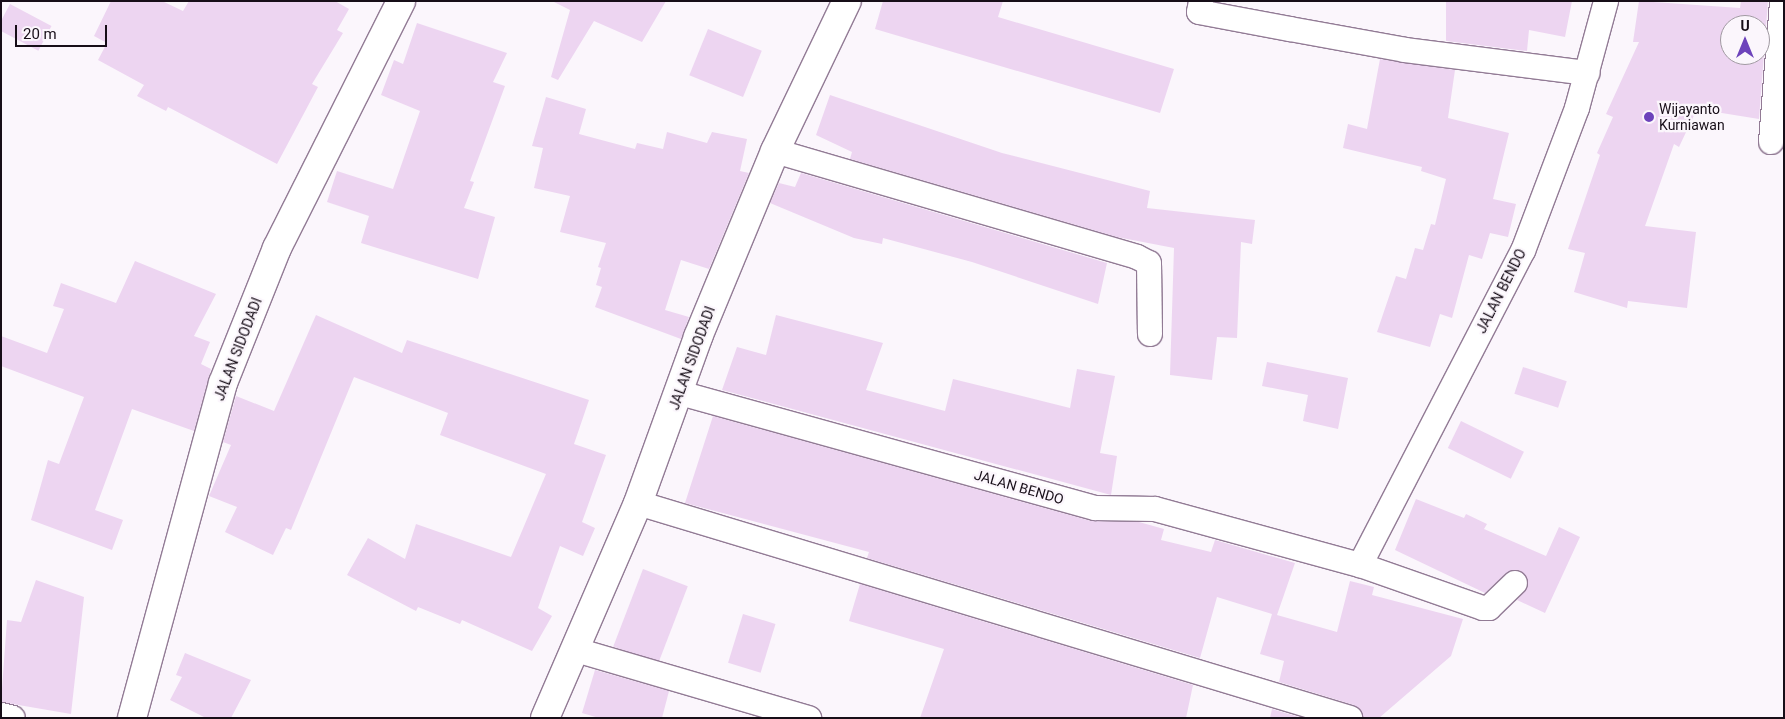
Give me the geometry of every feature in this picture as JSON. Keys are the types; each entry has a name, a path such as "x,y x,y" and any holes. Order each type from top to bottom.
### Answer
{"street":[{"name":"JALAN SIDODADI","path":"132,718 223,383 277,248 401,1"},
{"name":"JALAN SIDODADI","path":"545,718 638,503 775,151 847,1"},
{"path":"1201,1 1199,12 1290,29 1405,50 1588,73"},
{"name":"JALAN BENDO","path":"1360,565 1523,251 1588,73 1606,1"},
{"path":"1771,142 1782,1"},
{"path":"775,151 1137,257 1149,263 1150,334"},
{"name":"JALAN BENDO","path":"680,393 1095,508 1155,509 1360,565 1483,608 1490,608 1515,583"},
{"path":"638,503 1350,718"},
{"path":"576,650 809,718"},
{"path":"1,715 13,718"}],"building":[{"path":"111,1 162,1 183,11 189,1 335,1 349,9 337,30 343,33 312,84 318,87 277,164 168,107 166,111 137,96 144,85 98,60 107,43 94,36"},
{"path":"552,1 666,1 642,42 594,21 558,80 551,77 570,10"},
{"path":"883,1 1003,1 998,17 1174,69 1160,113 875,29"},
{"path":"1446,1 1572,1 1565,37 1529,30 1527,51 1446,41"},
{"path":"1639,1 1740,8 1741,1 1768,1 1767,15 1720,15 1720,65 1763,65 1759,119 1697,109 1679,147 1674,144 1645,226 1696,232 1687,308 1628,301 1627,308 1574,292 1585,253 1568,249 1600,155 1597,153 1613,117 1606,114 1639,42 1633,42"},
{"path":"10,4 51,26 38,51 1,31 1,21"},
{"path":"417,23 507,53 493,82 505,86 470,181 474,182 464,208 495,217 478,279 361,243 369,216 327,202 337,171 393,189 420,111 381,95 394,60 403,64"},
{"path":"708,29 762,51 743,97 689,75"},
{"path":"1380,59 1455,70 1448,118 1509,133 1493,199 1516,204 1508,237 1490,233 1482,259 1469,255 1452,318 1440,314 1430,347 1377,332 1396,276 1406,279 1415,248 1423,250 1431,224 1435,225 1446,179 1421,171 1422,167 1343,148 1348,124 1367,129"},
{"path":"830,95 1002,153 1150,191 1147,208 1255,220 1252,244 1241,242 1237,338 1217,337 1212,380 1170,375 1174,248 1117,237 850,159 852,152 816,135"},
{"path":"546,97 586,109 579,134 635,149 637,143 663,149 667,132 707,143 712,132 747,139 740,171 749,173 709,269 681,260 665,310 689,317 681,339 595,307 602,287 596,285 601,268 598,267 606,243 560,232 570,196 534,188 543,148 532,146"},
{"path":"801,173 1107,263 1098,304 972,262 883,238 882,244 854,238 770,203 779,183 795,187"},
{"path":"135,261 216,294 194,336 210,342 201,364 211,369 194,431 132,409 95,510 123,520 112,550 31,520 48,460 59,464 84,397 1,366 1,336 47,353 64,309 53,306 61,283 116,303"},
{"path":"316,315 402,353 407,340 589,400 574,444 606,455 582,522 595,528 583,556 560,546 538,608 552,616 532,651 462,620 460,624 418,607 416,611 347,575 368,538 405,559 416,524 511,557 546,474 440,435 448,413 354,377 291,530 286,528 273,555 225,532 237,507 209,496 231,445 223,442 236,396 274,411"},
{"path":"776,315 883,343 866,390 945,411 953,379 1070,408 1077,369 1115,376 1100,453 1117,456 1111,495 722,390 737,347 766,355"},
{"path":"1267,362 1348,378 1338,429 1303,421 1308,395 1262,386"},
{"path":"1523,367 1567,381 1558,408 1514,394"},
{"path":"713,416 1091,521 1139,522 1164,529 1161,540 1211,552 1215,540 1295,563 1277,615 1337,632 1350,581 1374,587 1372,595 1463,619 1451,656 1379,718 1363,718 1354,705 1279,682 1284,661 1260,654 1272,614 1217,597 1200,658 867,558 869,552 685,503"},
{"path":"1461,421 1524,452 1511,479 1448,448"},
{"path":"1416,499 1464,518 1466,514 1487,524 1484,529 1546,556 1559,527 1580,537 1545,613 1517,600 1528,586 1519,570 1506,573 1485,593 1395,550"},
{"path":"643,569 688,586 658,664 613,646"},
{"path":"36,580 84,597 71,714 1,702 7,620 21,622"},
{"path":"860,584 1193,685 1186,718 920,718 944,649 849,621"},
{"path":"743,614 776,624 761,673 728,663"},
{"path":"185,653 251,680 231,718 206,718 170,700 182,677 176,675"},
{"path":"595,670 669,691 662,718 599,718 582,713"},
{"path":"1272,709 1302,718 1270,718"}],"place":[{"name":"Wijayanto Kurniawan","path":"1649,117"}]}
